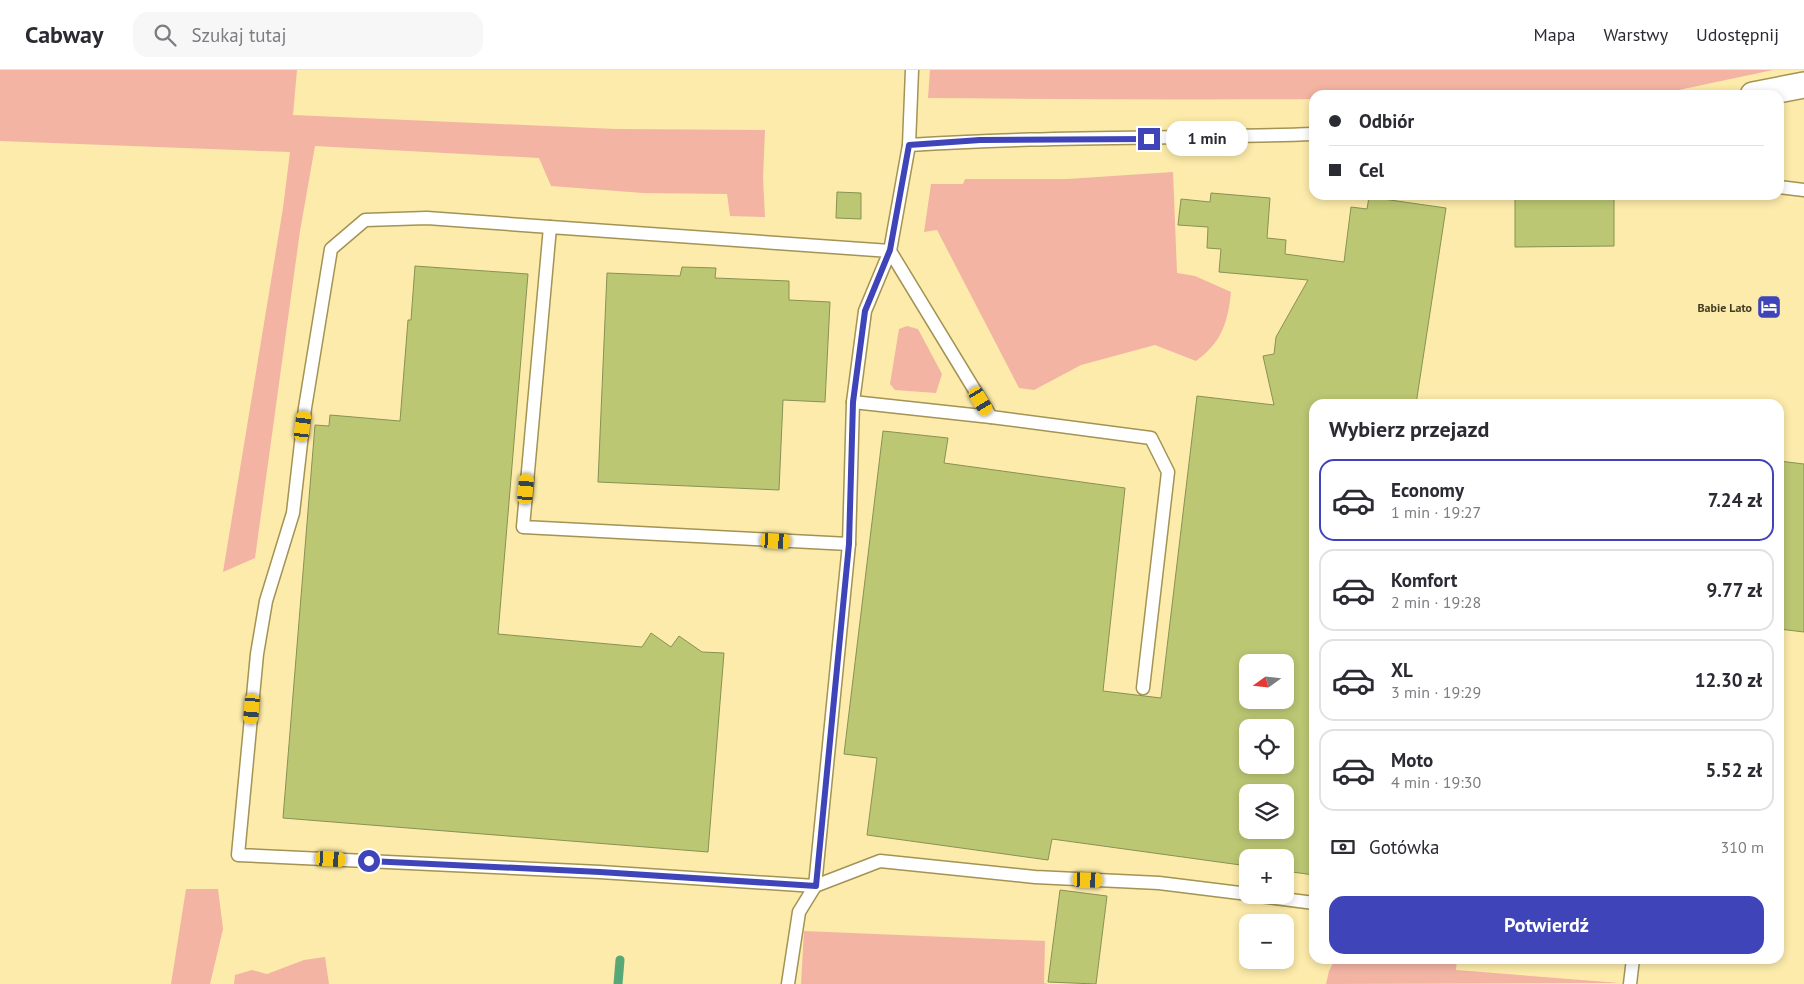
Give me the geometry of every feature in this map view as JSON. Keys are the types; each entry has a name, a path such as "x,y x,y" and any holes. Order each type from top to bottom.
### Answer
{"street":[{"path":"1778,90 1804,85"}],"lane":[{"path":"788,984 799,912 816,886 849,544 853,402 865,311 890,250 909,145 912,70"},
{"path":"909,145 980,140 1187,139 1309,134"},
{"path":"1784,188 1804,190"},
{"path":"890,250 427,218 365,220 331,249 305,408 293,513 266,601 256,654 238,855 600,872 816,886 880,861 1035,877 1159,883 1239,893"},
{"path":"550,227 523,527 849,544"},
{"path":"890,250 991,417"},
{"path":"853,402 991,417 1151,438 1168,472 1143,688"},
{"path":"1294,900 1309,902"},
{"path":"1630,984 1632,964"}],"shaded area":[{"path":"0,70 297,70 293,115 616,129 765,130 763,178 765,217 730,216 727,194 643,193 551,186 539,158 315,146 300,231 255,558 223,572 283,208 290,152 0,141"},
{"path":"930,70 1773,70 1679,90 1309,90 1309,99 928,98"},
{"path":"1173,172 1177,273 1195,276 1231,292 1225,323 1212,347 1196,361 1155,345 1081,365 1034,390 1019,388 937,230 924,232 931,184 963,184 965,179 1067,179"},
{"path":"907,326 918,329 942,374 936,393 895,390 890,384 899,329"},
{"path":"186,889 218,889 223,929 210,984 171,984"},
{"path":"804,931 1045,941 1044,983 1048,984 801,984"},
{"path":"325,957 329,984 234,984 235,975 252,970 267,974 304,960"},
{"path":"1332,964 1457,964 1456,970 1620,983 1326,984"}],"building":[{"path":"837,192 861,193 861,219 836,218"},
{"path":"1211,193 1270,198 1267,238 1286,240 1285,254 1344,262 1351,207 1367,209 1368,200 1390,200 1446,208 1417,399 1309,399 1309,874 1294,872 1294,849 1239,849 1239,865 1052,839 1048,860 867,835 877,758 844,754 883,431 948,438 944,463 1125,488 1103,691 1161,698 1197,396 1274,405 1263,356 1274,354 1276,337 1308,280 1219,272 1221,249 1207,248 1208,227 1178,225 1181,199 1210,202"},
{"path":"1515,200 1614,200 1614,246 1515,247"},
{"path":"415,266 528,274 498,634 642,647 651,633 671,647 679,636 702,652 724,653 708,852 283,818 315,425 329,426 330,415 400,421 408,320 411,320"},
{"path":"682,267 716,268 715,278 789,281 789,300 830,302 825,402 783,400 779,490 598,482 607,273 680,276"},
{"path":"1784,462 1804,464 1804,632 1784,630"},
{"path":"1060,890 1107,896 1096,984 1048,982"}],"waterway":[{"path":"618,984 620,960"}],"place":[{"name":"Babie Lato","path":"1769,307"}],"route":[{"path":"369,861 600,872 816,886 849,544 853,402 865,311 890,250 897,220 909,145 980,140 1149,139"}]}
